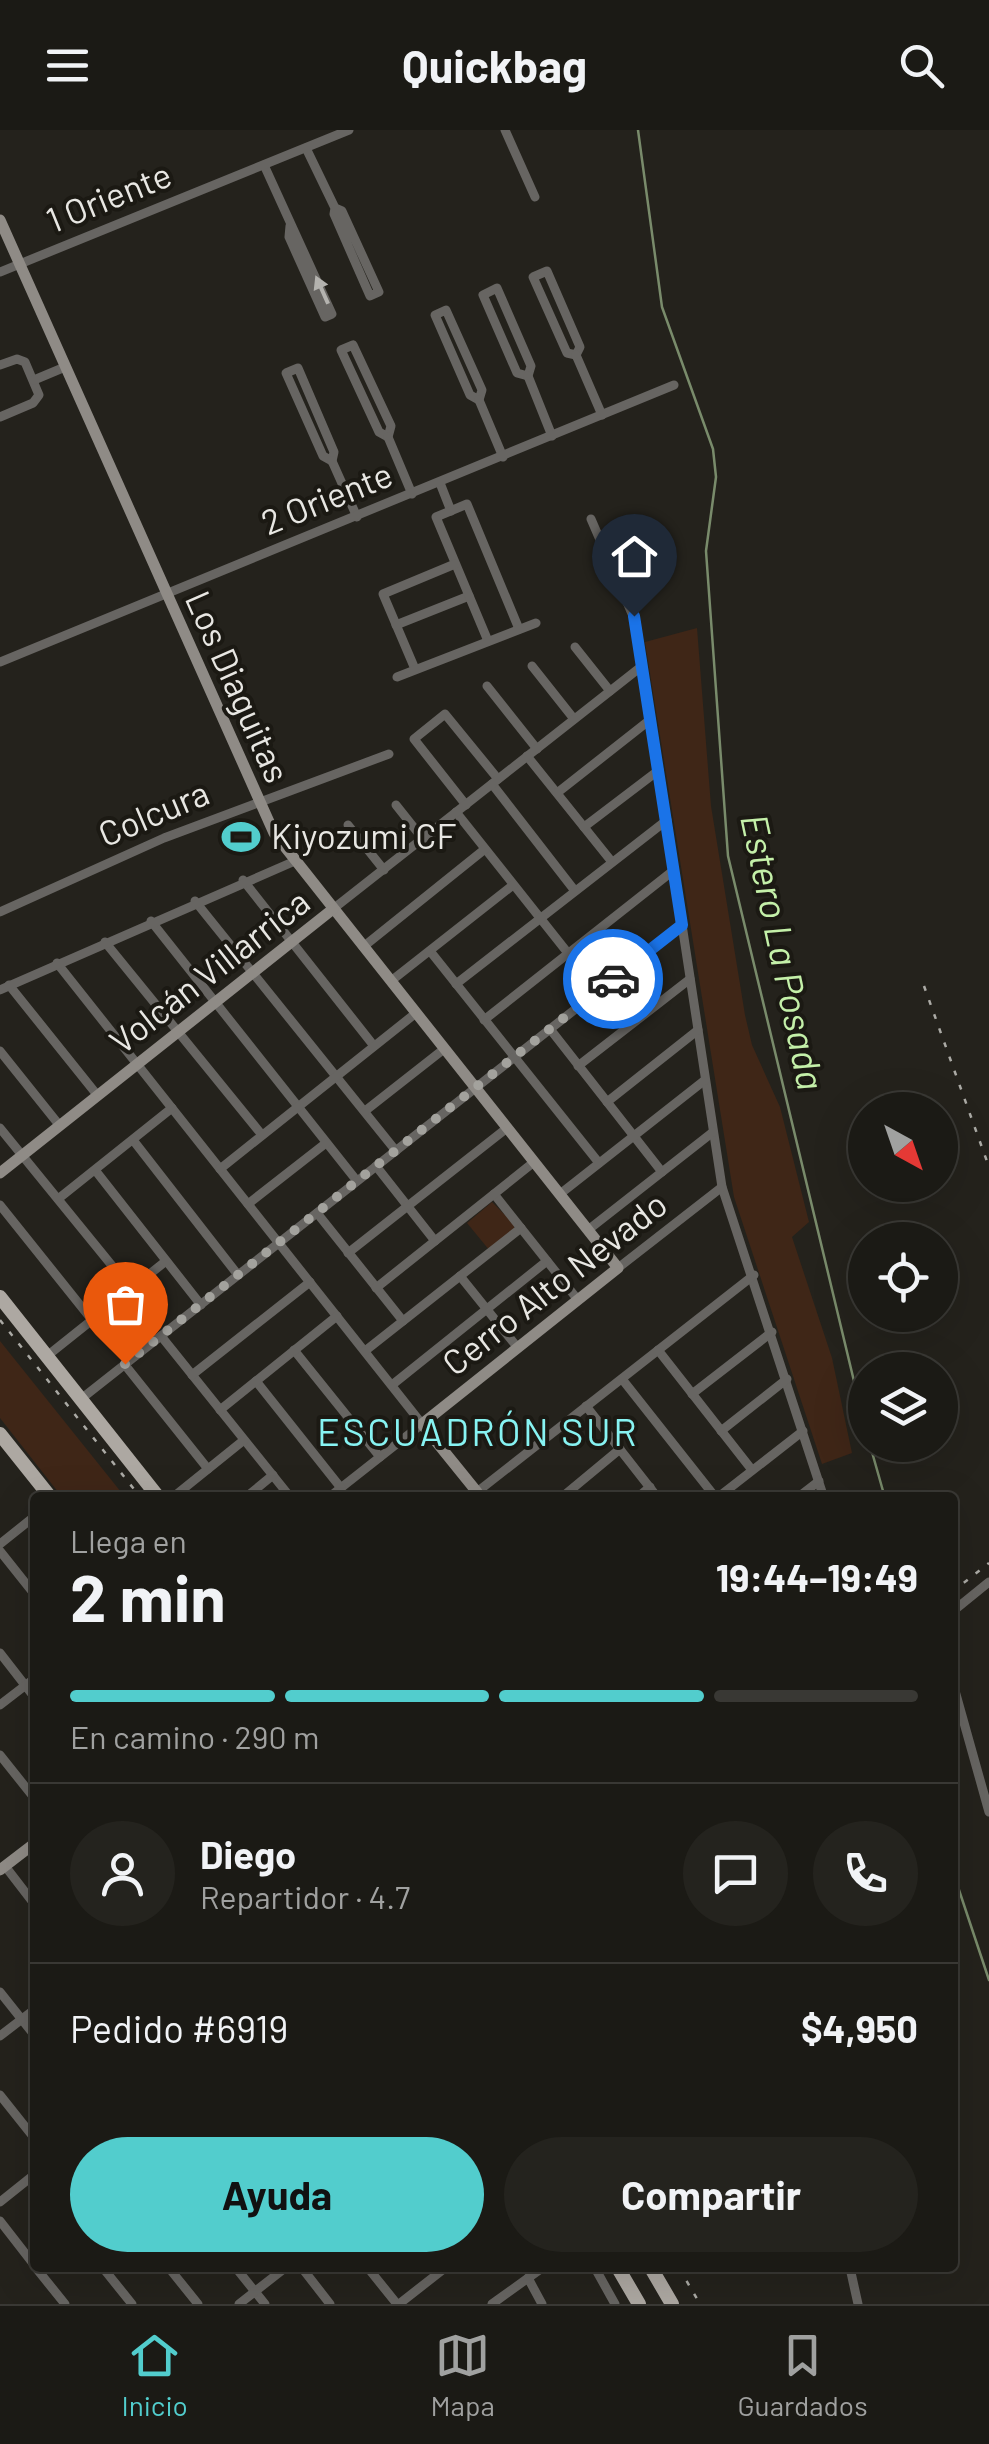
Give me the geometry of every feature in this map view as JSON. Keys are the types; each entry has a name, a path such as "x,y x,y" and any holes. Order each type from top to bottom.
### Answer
{"main road":[{"path":"0,1297 154,1492"},
{"path":"0,1434 46,1492"},
{"path":"620,2272 639,2304"},
{"path":"653,2272 672,2304"}],"street":[{"name":"1 Oriente","path":"0,272 349,130"},
{"path":"505,130 535,197"},
{"path":"306,148 370,296 379,292 342,210 335,208"},
{"path":"264,165 332,314 324,317 289,236 290,226"},
{"name":"Los Diaguitas","path":"0,220 258,801 295,861 618,1268"},
{"path":"576,355 566,353 533,277 546,271 580,347 576,355 602,416"},
{"path":"528,376 517,372 483,294 497,288 531,366 528,376 552,436"},
{"path":"479,400 482,390 446,310 435,316 470,395 479,400 503,456"},
{"path":"388,436 379,432 341,350 353,344 391,426 388,436 412,494"},
{"path":"0,366 22,360 34,380 36,401 0,417"},
{"path":"34,380 65,367"},
{"path":"332,460 323,456 286,373 298,368 357,517"},
{"name":"2 Oriente","path":"0,662 674,385"},
{"path":"440,482 451,510"},
{"path":"488,642 436,517 451,510 467,504 519,629"},
{"path":"590,519 634,616 722,1188 754,1274 822,1492"},
{"path":"416,669 383,594 455,564"},
{"path":"396,624 468,596"},
{"path":"397,676 536,623"},
{"path":"575,647 610,691"},
{"path":"532,666 574,719"},
{"name":"Volcán Villarrica","path":"0,1174 642,666"},
{"path":"487,686 537,749"},
{"path":"466,805 414,739 446,714 575,891"},
{"path":"557,793 650,719"},
{"name":"Colcura","path":"0,912 258,801 388,754"},
{"path":"528,756 612,862"},
{"path":"584,827 659,770"},
{"path":"396,804 423,839"},
{"path":"456,812 598,991"},
{"path":"456,984 666,820"},
{"path":"348,825 384,870"},
{"path":"363,947 486,850"},
{"path":"98,1096 5,988 195,901 295,861"},
{"path":"484,1020 674,870"},
{"path":"243,880 374,1046"},
{"path":"391,982 513,884"},
{"path":"195,901 396,1151"},
{"path":"151,921 357,1181"},
{"path":"81,1399 682,925"},
{"path":"105,942 262,1135"},
{"path":"430,951 599,1164"},
{"path":"57,963 473,1492"},
{"path":"578,1066 690,978"},
{"path":"220,1169 416,1013"},
{"path":"550,1029 662,1172"},
{"path":"606,1102 698,1030"},
{"path":"364,1112 444,1049"},
{"path":"0,1051 60,1126"},
{"path":"560,1194 705,1080"},
{"path":"58,1199 172,1108"},
{"path":"0,1128 131,1289"},
{"path":"348,1252 507,1128"},
{"path":"588,1230 713,1132"},
{"path":"132,1140 238,1275"},
{"path":"248,1204 326,1143"},
{"path":"376,1288 534,1162"},
{"path":"376,1166 435,1241"},
{"path":"95,1170 200,1305"},
{"name":"Cerro Alto Nevado","path":"335,1492 722,1188"},
{"path":"494,1194 578,1300"},
{"path":"0,1205 92,1320"},
{"path":"317,1213 403,1321"},
{"path":"365,1351 521,1228"},
{"path":"47,1356 166,1261"},
{"path":"392,1386 548,1262"},
{"path":"481,1492 754,1274"},
{"path":"460,1276 518,1348"},
{"path":"192,1375 310,1282"},
{"path":"220,1410 337,1316"},
{"path":"692,1394 772,1332"},
{"path":"161,1336 286,1492"},
{"path":"294,1350 380,1457"},
{"path":"658,1350 752,1470"},
{"path":"125,1364 208,1469"},
{"path":"622,1378 711,1492"},
{"path":"721,1431 787,1379"},
{"path":"256,1381 340,1488"},
{"path":"586,1406 654,1492"},
{"path":"724,1492 802,1431"},
{"path":"179,1492 244,1440"},
{"path":"568,1492 620,1450"},
{"path":"253,1492 273,1476"},
{"path":"805,1492 819,1481"},
{"path":"644,1492 650,1487"},
{"path":"30,1520 0,1547 30,1588"},
{"path":"958,1607 989,1582"},
{"path":"0,1653 30,1692"},
{"path":"0,1705 30,1682"},
{"path":"958,1701 989,1812"},
{"path":"0,1754 30,1793"},
{"path":"30,1846 2,1865 30,1898"},
{"path":"0,1992 30,2029"},
{"path":"0,2036 30,2012"},
{"path":"0,2094 30,2133"},
{"path":"1,2199 30,2180"},
{"path":"0,2222 30,2260"},
{"path":"40,2272 65,2304"},
{"path":"106,2272 132,2304"},
{"path":"172,2272 198,2304"},
{"path":"239,2272 265,2304"},
{"path":"238,2304 280,2272"},
{"path":"305,2272 330,2304"},
{"path":"371,2272 398,2304 435,2272"},
{"path":"492,2304 536,2272"},
{"path":"597,2272 615,2304"},
{"path":"851,2272 858,2304"},
{"path":"528,2278 542,2304"}],"shaded area":[{"path":"697,628 711,806 745,1015 752,1045 780,1107 809,1222 792,1237 832,1358 848,1434 848,1454 822,1464 734,1197 645,642"},
{"path":"492,1202 514,1224 514,1232 490,1251 467,1223"},
{"path":"0,1341 121,1492 58,1492 0,1418"}],"waterway":[{"name":"Estero La Posada","path":"638,130 662,307 713,449 716,477 706,551 728,856 848,1356"},
{"name":"Estero La Posada","path":"875,1462 883,1492"},
{"name":"Estero La Posada","path":"958,1887 989,1980"}],"railway":[{"path":"924,986 989,1167"},
{"path":"0,1320 136,1492"},
{"path":"958,1587 989,1563"},
{"path":"681,2272 700,2304"}],"way so far":[{"path":"125,1364 613,979"}],"place":[{"name":"Kiyozumi CF","path":"241,837"}],"district":[{"name":"ESCUADRÓN SUR","path":"478,1433"}],"route":[{"path":"613,979 682,925 634,616"}]}
